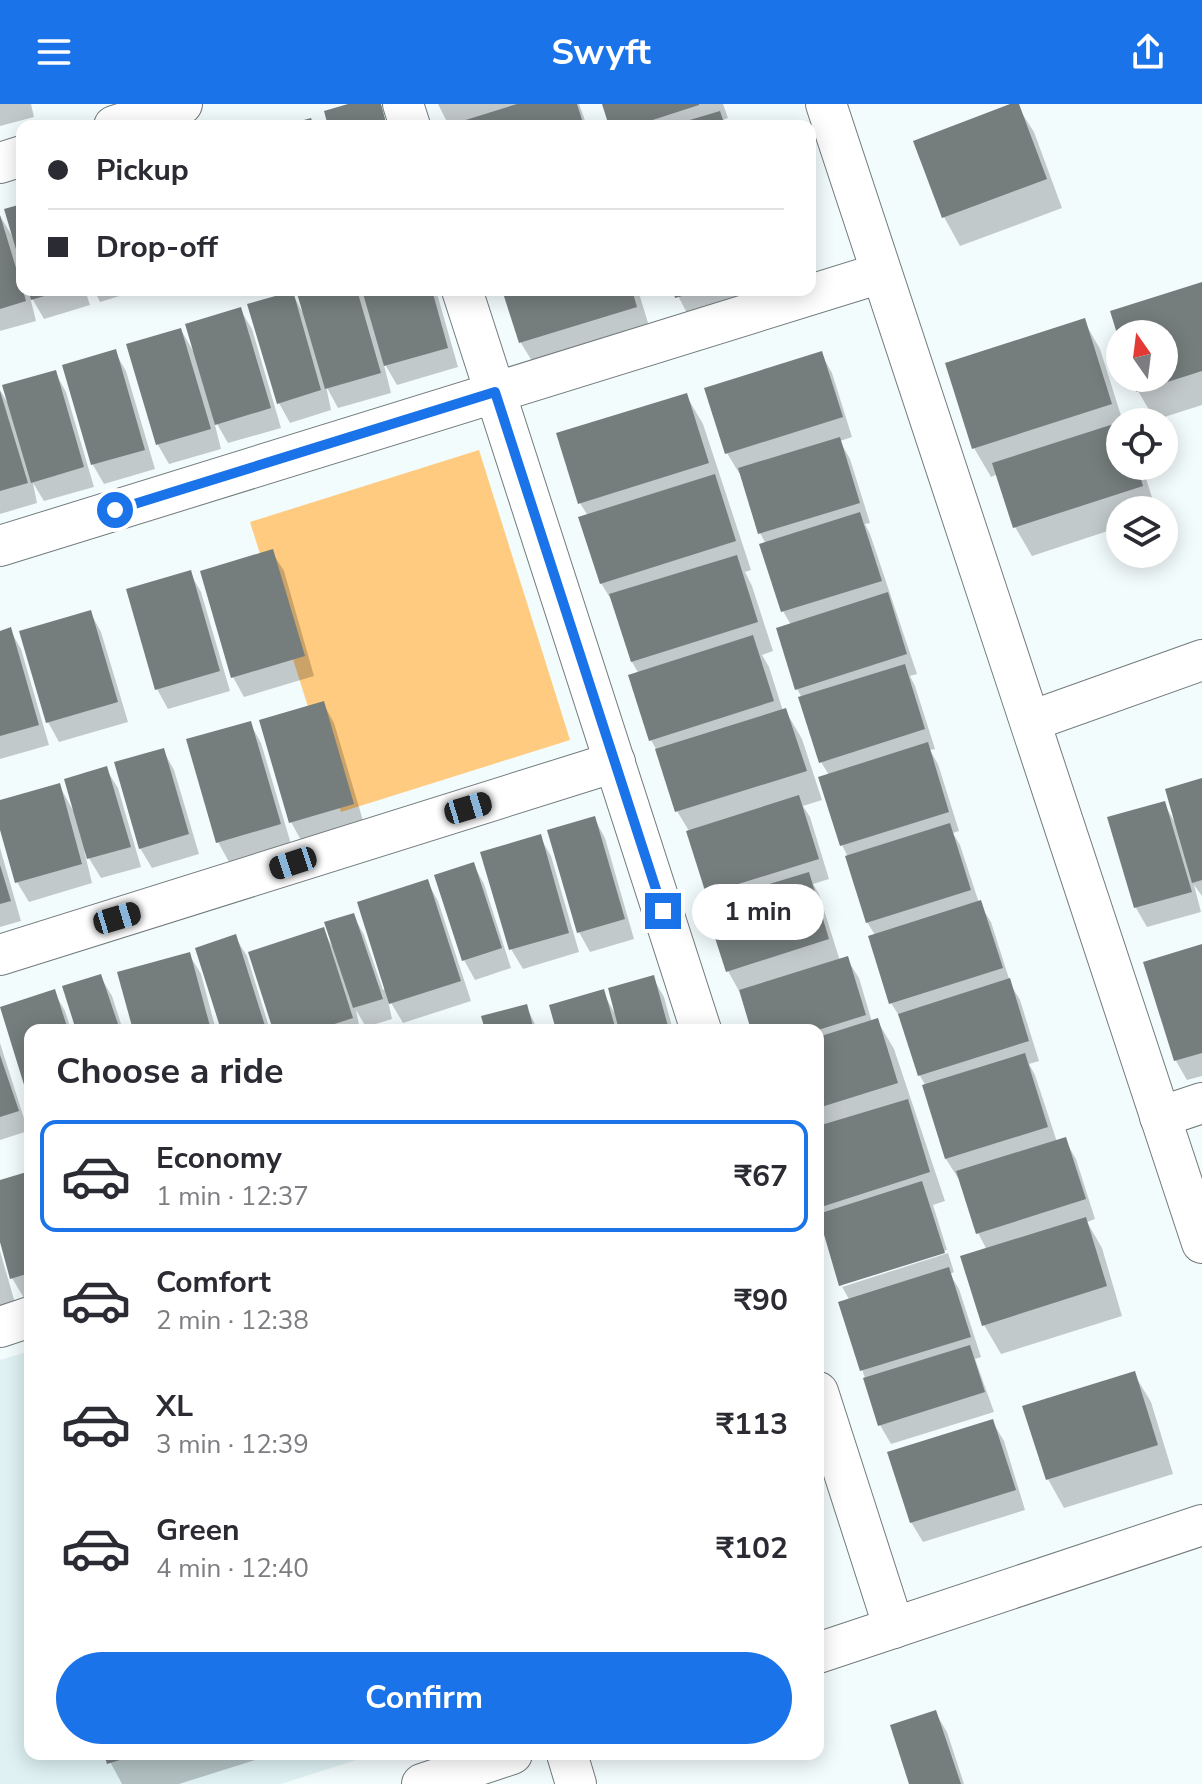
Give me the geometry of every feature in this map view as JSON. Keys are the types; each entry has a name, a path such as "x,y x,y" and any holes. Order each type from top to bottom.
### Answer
{"street":[{"path":"133,120 182,104"},
{"path":"826,104 1202,1243"},
{"path":"816,293 881,273"},
{"path":"464,296 699,1024"},
{"path":"0,546 806,296"},
{"path":"1031,721 1202,660"},
{"path":"0,955 615,762"},
{"path":"1160,1117 1202,1103"},
{"path":"0,1327 24,1319"},
{"path":"824,1411 894,1628"},
{"path":"824,1651 1202,1525"},
{"path":"422,1784 494,1760"},
{"path":"569,1760 576,1784"}],"shaded area":[{"path":"479,450 570,740 341,812 250,522"},
{"path":"24,1353 24,1760 356,1760 281,1784 0,1784 0,1360"}],"building":[{"path":"348,104 381,104 385,120 326,120 324,111"},
{"path":"517,104 577,104 582,120 466,120"},
{"path":"602,104 699,104 653,120 607,120"},
{"path":"1010,104 1019,104 1047,179 942,218 913,141"},
{"path":"720,111 723,120 690,120"},
{"path":"16,206 16,249 4,209"},
{"path":"0,215 16,268 16,296 24,296 26,301 0,309"},
{"path":"1202,282 1202,371 1178,379 1178,320 1113,320 1110,311"},
{"path":"275,296 294,296 321,390 277,404 247,304"},
{"path":"298,296 359,296 381,373 325,389"},
{"path":"364,296 434,296 448,348 384,366"},
{"path":"504,296 634,296 637,307 519,343"},
{"path":"241,307 271,408 215,425 185,324"},
{"path":"1085,318 1112,404 972,449 945,363"},
{"path":"181,328 211,429 156,445 126,344"},
{"path":"116,349 145,450 91,465 62,365"},
{"path":"822,351 843,417 725,454 704,388"},
{"path":"56,370 84,467 31,483 2,385"},
{"path":"0,391 28,483 0,491"},
{"path":"687,393 709,463 578,504 556,433"},
{"path":"1106,426 1106,480 1141,480 1143,486 1013,528 992,463"},
{"path":"840,437 860,503 758,534 738,468"},
{"path":"715,474 736,541 600,584 578,517"},
{"path":"860,512 882,581 781,612 759,544"},
{"path":"273,549 305,656 231,678 200,571"},
{"path":"737,555 758,622 631,662 609,594"},
{"path":"191,570 220,671 155,690 126,589"},
{"path":"888,592 907,654 795,690 776,628"},
{"path":"91,610 118,702 46,723 19,631"},
{"path":"11,627 39,725 0,736 0,631"},
{"path":"753,635 774,701 649,741 628,675"},
{"path":"905,664 925,729 819,763 798,697"},
{"path":"324,701 354,804 289,823 259,720"},
{"path":"786,708 807,771 675,812 655,749"},
{"path":"251,721 281,824 216,843 186,739"},
{"path":"928,742 949,812 840,846 818,777"},
{"path":"164,748 189,834 139,849 114,762"},
{"path":"107,766 131,847 87,859 64,779"},
{"path":"1202,778 1202,880 1192,883 1165,789"},
{"path":"60,783 82,864 15,883 0,830 0,800"},
{"path":"799,795 819,859 706,894 686,831"},
{"path":"1165,801 1192,892 1134,908 1107,817"},
{"path":"595,816 625,919 577,933 547,830"},
{"path":"950,823 971,890 866,923 845,856"},
{"path":"541,834 569,933 509,950 480,852"},
{"path":"474,862 502,948 462,961 434,875"},
{"path":"0,865 11,901 0,904"},
{"path":"809,872 829,939 726,972 704,904"},
{"path":"428,879 461,981 389,1004 357,902"},
{"path":"981,900 1003,968 889,1004 868,936"},
{"path":"354,913 383,999 353,1008 324,922"},
{"path":"324,927 353,1018 334,1024 271,1024 248,952"},
{"path":"236,934 264,1024 219,1024 195,948"},
{"path":"1202,944 1202,1053 1174,1061 1143,962"},
{"path":"190,952 209,1024 131,1024 117,972"},
{"path":"848,956 866,1015 824,1028 824,1024 749,1024 739,990"},
{"path":"101,974 118,1024 74,1024 62,986"},
{"path":"654,975 667,1024 617,1024 608,988"},
{"path":"1010,978 1029,1041 918,1076 898,1014"},
{"path":"55,989 66,1024 24,1024 24,1085 0,1007"},
{"path":"604,989 614,1024 554,1024 549,1005"},
{"path":"527,1004 532,1024 483,1024 481,1016"},
{"path":"878,1018 898,1083 824,1106 824,1035"},
{"path":"1025,1053 1048,1127 945,1159 922,1085"},
{"path":"0,1055 19,1111 0,1117"},
{"path":"908,1099 930,1172 824,1206 824,1124"},
{"path":"1066,1137 1086,1199 976,1234 956,1171"},
{"path":"24,1173 24,1275 10,1279 0,1242 0,1180"},
{"path":"922,1181 945,1253 839,1286 824,1235 824,1212"},
{"path":"1086,1217 1107,1286 982,1326 960,1256"},
{"path":"949,1267 971,1337 860,1371 838,1302"},
{"path":"970,1345 985,1392 878,1426 863,1378"},
{"path":"1135,1371 1158,1445 1046,1480 1022,1406"},
{"path":"993,1419 1016,1490 910,1523 887,1452"},
{"path":"936,1710 961,1784 909,1784 890,1725"}],"route":[{"path":"115,510 495,392 663,911"}]}
